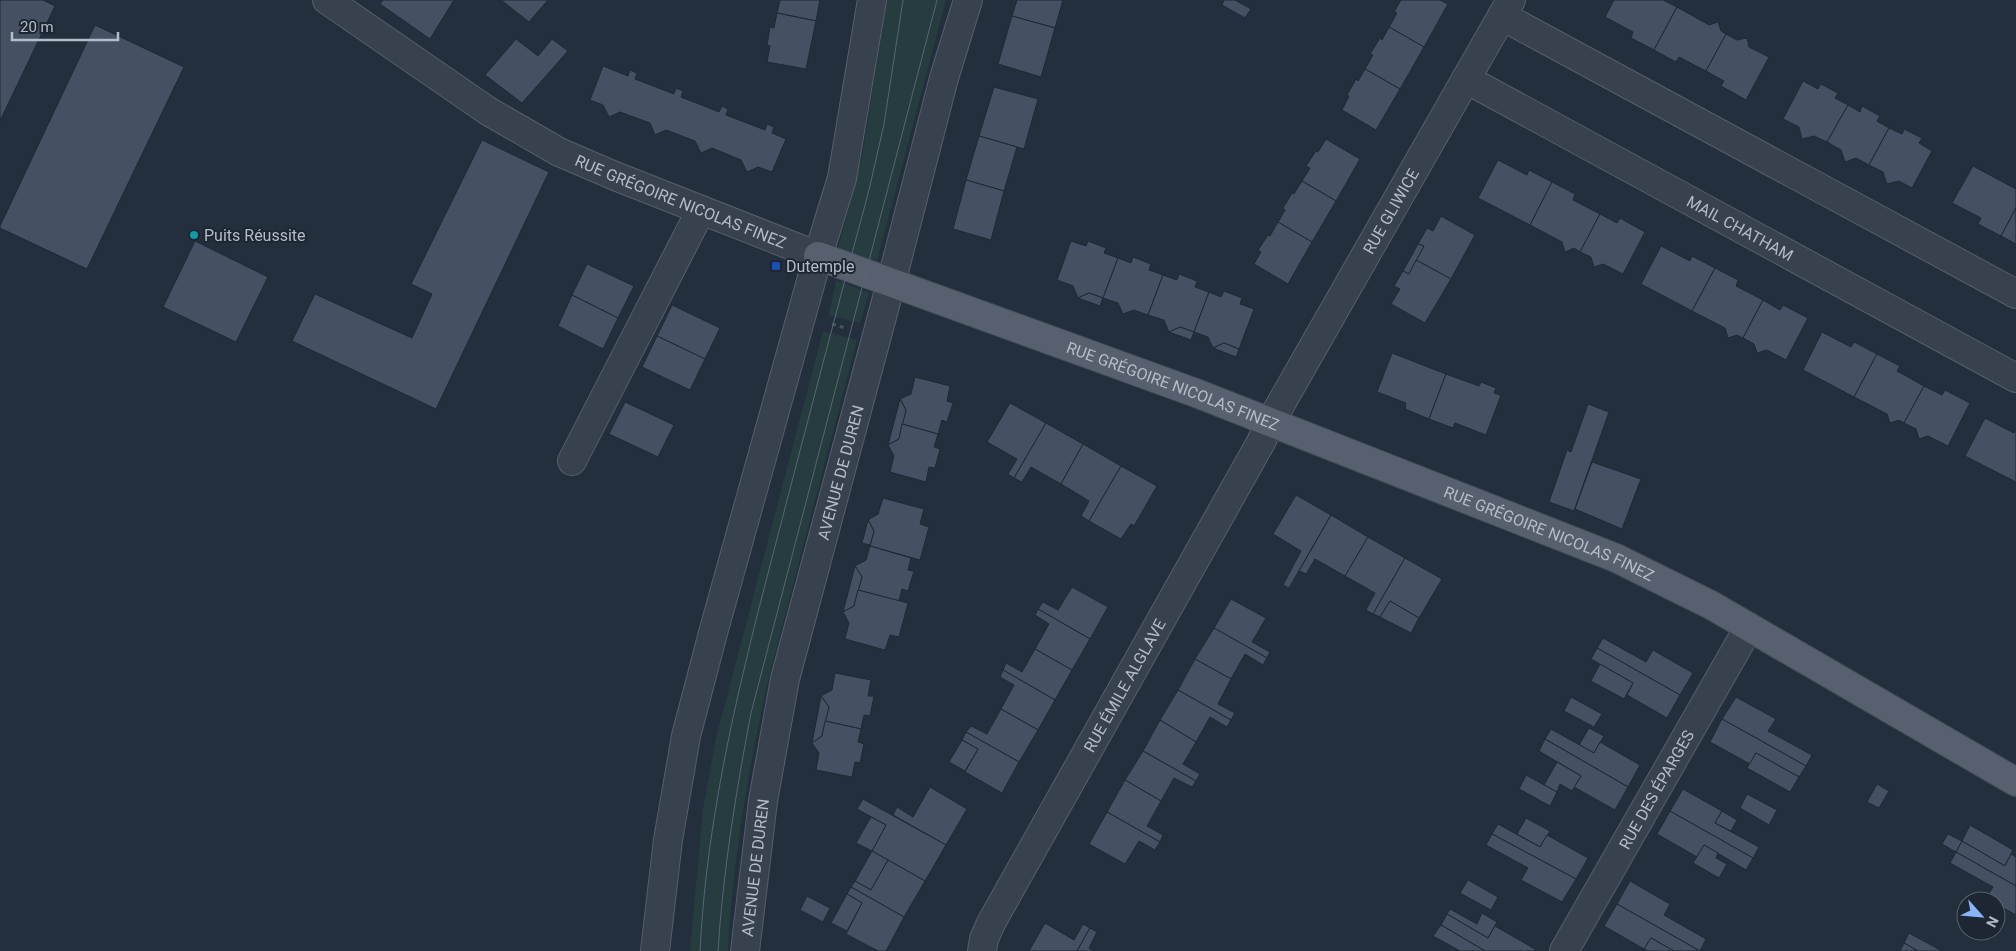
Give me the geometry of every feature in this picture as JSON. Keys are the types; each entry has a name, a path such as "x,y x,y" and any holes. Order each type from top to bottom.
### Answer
{"main road":[{"name":"RUE GRÉGOIRE NICOLAS FINEZ","path":"818,256 1271,422 1616,558 1676,586 2016,782"}],"street":[{"name":"RUE GRÉGOIRE NICOLAS FINEZ","path":"327,0 488,111 535,140 583,163 818,256"},
{"path":"655,951 668,840 686,736 818,256 837,197 847,155 872,0"},
{"name":"AVENUE DE DUREN","path":"745,951 763,801 785,680 940,94 968,0"},
{"path":"1506,8 2016,294"},
{"name":"RUE GLIWICE","path":"1271,422 1506,8"},
{"name":"MAIL CHATHAM","path":"1466,78 2016,378"},
{"path":"572,461 701,210"},
{"name":"RUE ÉMILE ALGLAVE","path":"982,951 984,939 991,923 1271,422"},
{"name":"RUE DES ÉPARGES","path":"1564,951 1749,627"}],"green space":[{"path":"887,0 946,0 877,261 838,248 862,157"},
{"path":"836,280 869,293 860,323 829,315"},
{"path":"823,331 857,340 762,708 738,846 728,951 690,951 703,809 716,738"}],"building":[{"path":"0,0 43,0 55,6 0,121"},
{"path":"383,0 454,0 430,39 380,4"},
{"path":"501,0 548,0 529,22"},
{"path":"780,0 820,0 816,21 777,13"},
{"path":"1017,0 1063,0 1055,28 1012,16"},
{"path":"1224,0 1235,0 1251,9 1245,18 1222,5"},
{"path":"1401,0 1440,0 1448,4 1424,47 1389,27 1397,13 1394,12"},
{"path":"1614,0 1663,0 1677,7 1654,50 1631,38 1633,32 1605,17"},
{"path":"1677,7 1709,25 1718,22 1721,31 1726,34 1706,71 1679,57 1676,62 1654,50"},
{"path":"777,13 816,21 806,69 767,62 770,46 767,45 770,27 774,28"},
{"path":"1012,16 1055,28 1041,77 998,64"},
{"path":"95,25 184,67 87,269 0,228 0,226"},
{"path":"1389,27 1424,47 1400,89 1365,69 1373,55 1370,54 1380,38 1382,40"},
{"path":"1726,34 1737,40 1747,38 1749,47 1769,57 1746,100 1721,86 1724,81 1706,71"},
{"path":"516,39 538,56 552,39 568,51 522,103 485,75"},
{"path":"603,66 628,76 630,70 637,73 635,79 674,94 676,88 683,91 681,97 719,112 722,106 728,109 726,115 765,130 767,124 774,127 772,133 786,139 772,172 758,167 747,172 741,160 712,148 701,153 695,141 666,130 655,135 650,123 620,112 609,117 603,105 590,100"},
{"path":"1365,69 1400,89 1376,130 1342,110 1349,96 1347,95 1356,79 1358,81"},
{"path":"1803,81 1818,89 1821,84 1838,93 1835,98 1848,105 1827,142 1814,136 1802,139 1799,127 1783,119"},
{"path":"994,87 1038,99 1024,149 979,136"},
{"path":"1848,105 1860,112 1862,106 1880,116 1877,121 1889,128 1869,165 1856,158 1845,162 1841,150 1827,142"},
{"path":"1889,128 1902,134 1904,129 1922,138 1919,143 1932,151 1912,188 1899,181 1887,184 1883,172 1869,165"},
{"path":"979,136 1017,147 1004,191 966,180"},
{"path":"1326,139 1360,159 1336,201 1302,181 1310,168 1306,166"},
{"path":"482,140 549,172 436,409 292,341 315,294 412,338 432,294 411,284"},
{"path":"1498,160 1527,175 1529,170 1552,182 1530,225 1478,198"},
{"path":"1973,166 2016,189 2016,208 2001,236 1978,224 1981,218 1952,203"},
{"path":"966,180 1004,191 991,240 953,229"},
{"path":"1302,181 1336,201 1312,242 1278,222 1285,210 1283,208"},
{"path":"1552,182 1575,194 1573,200 1600,214 1580,252 1574,248 1565,252 1562,242 1530,225"},
{"path":"2016,208 2016,244 2001,236"},
{"path":"1600,214 1617,223 1620,218 1645,232 1623,274 1603,264 1594,267 1591,257 1580,252"},
{"path":"1441,216 1475,235 1451,279 1416,260 1424,246 1418,244 1427,228 1433,231"},
{"path":"1278,222 1312,242 1288,284 1254,264 1261,252 1258,250 1268,235 1270,236"},
{"path":"195,241 268,277 236,342 163,307"},
{"path":"1071,241 1086,246 1088,241 1106,248 1104,253 1118,258 1103,298 1089,293 1078,298 1073,286 1057,280"},
{"path":"1418,244 1424,246 1409,274 1403,271"},
{"path":"1661,246 1690,261 1692,256 1715,268 1692,311 1641,284"},
{"path":"1133,257 1151,264 1149,270 1163,275 1148,315 1134,310 1123,314 1118,303 1103,298 1118,258 1131,263"},
{"path":"1416,260 1451,279 1425,323 1391,304 1400,289 1394,286 1403,271 1409,274"},
{"path":"587,264 634,286 618,318 572,295"},
{"path":"1715,268 1738,280 1736,286 1763,300 1743,338 1737,335 1728,338 1725,328 1692,311"},
{"path":"1179,274 1197,281 1195,287 1209,292 1194,332 1180,327 1169,332 1164,320 1148,315 1163,275 1177,280"},
{"path":"1224,291 1242,298 1240,304 1254,309 1239,349 1224,343 1213,348 1208,337 1194,332 1209,292 1221,297"},
{"path":"1089,293 1103,298 1100,306 1078,298"},
{"path":"572,295 618,318 603,349 558,326"},
{"path":"1763,300 1780,310 1783,305 1808,318 1786,360 1767,350 1757,353 1754,344 1743,338"},
{"path":"672,305 720,328 705,359 657,336"},
{"path":"1180,327 1194,332 1191,340 1169,332"},
{"path":"1822,332 1851,347 1854,342 1877,354 1854,397 1803,370"},
{"path":"657,336 705,359 690,390 642,367"},
{"path":"1224,343 1239,349 1236,357 1213,348"},
{"path":"1392,353 1446,374 1429,419 1405,409 1406,403 1377,392"},
{"path":"1877,354 1900,366 1897,371 1924,386 1904,423 1899,420 1890,423 1887,414 1854,397"},
{"path":"1446,374 1479,386 1481,382 1496,388 1494,393 1501,395 1486,435 1455,423 1453,428 1429,419"},
{"path":"915,377 950,386 947,401 953,403 947,422 942,420 938,434 902,424 906,410 900,399 911,394"},
{"path":"1924,386 1942,395 1945,390 1970,403 1948,446 1928,436 1919,439 1916,429 1904,423"},
{"path":"900,399 906,410 899,439 888,445"},
{"path":"625,402 674,425 658,457 609,434"},
{"path":"1010,403 1046,423 1014,478 1008,474 1017,459 987,442"},
{"path":"1588,404 1609,412 1574,511 1549,502 1567,450 1571,452"},
{"path":"1985,418 2014,433 2016,429 2016,482 1965,456"},
{"path":"1046,423 1083,444 1061,484 1031,467 1022,482 1014,478"},
{"path":"902,424 938,434 934,447 940,449 935,468 929,467 926,482 890,472 894,456 888,445 899,439"},
{"path":"1083,444 1121,466 1089,521 1081,516 1089,501 1061,484"},
{"path":"1592,462 1641,479 1622,529 1575,509"},
{"path":"1121,466 1157,486 1134,526 1131,524 1121,539 1089,521"},
{"path":"1296,495 1331,515 1289,588 1283,585 1301,551 1273,534"},
{"path":"883,498 924,509 920,524 929,527 920,560 870,546 874,531 868,520 878,514"},
{"path":"1331,515 1368,537 1345,576 1315,559 1306,574 1299,571"},
{"path":"868,520 874,531 870,545 862,543"},
{"path":"1368,537 1405,558 1373,614 1366,610 1375,593 1345,576"},
{"path":"870,546 911,558 908,570 914,571 908,591 902,589 899,601 858,590 862,577 855,566 866,560"},
{"path":"1405,558 1442,579 1419,618 1390,601 1380,617 1373,614"},
{"path":"855,566 862,577 854,606 843,612"},
{"path":"1072,587 1108,607 1090,639 1038,609 1043,602 1058,610"},
{"path":"858,590 908,603 899,637 890,635 885,650 845,639 849,623 843,612 854,606"},
{"path":"1231,599 1266,618 1252,642 1270,652 1267,658 1214,628"},
{"path":"1390,601 1419,618 1411,633 1380,617"},
{"path":"1038,609 1090,639 1072,670 1035,649 1049,624 1035,615"},
{"path":"1214,628 1267,658 1263,665 1245,654 1231,679 1195,659"},
{"path":"1603,638 1646,662 1653,650 1693,673 1680,695 1597,648"},
{"path":"1597,648 1680,695 1667,718 1627,695 1633,683 1591,659"},
{"path":"1035,649 1072,670 1055,700 1003,670 1006,663 1022,672"},
{"path":"1195,659 1231,679 1218,704 1235,713 1231,720 1178,690"},
{"path":"1600,664 1633,683 1624,699 1591,681"},
{"path":"1003,670 1055,700 1038,730 1001,709 1014,685 1000,677"},
{"path":"835,673 871,680 868,696 874,696 870,716 864,715 861,729 825,721 829,707 821,696 832,690"},
{"path":"1178,690 1231,720 1227,727 1210,717 1196,742 1160,720"},
{"path":"821,696 829,707 822,736 812,743"},
{"path":"1571,697 1602,714 1594,727 1564,711"},
{"path":"1736,697 1776,719 1768,731 1812,755 1806,766 1722,719"},
{"path":"1001,709 1038,730 1019,762 966,732 971,726 987,734"},
{"path":"1722,719 1806,766 1799,777 1756,753 1750,764 1710,742"},
{"path":"1160,720 1196,742 1183,764 1200,774 1196,781 1143,751"},
{"path":"825,721 861,729 858,742 864,744 860,763 855,762 852,777 816,770 819,753 812,743 822,736"},
{"path":"1589,728 1604,736 1594,753 1579,745"},
{"path":"1551,729 1594,753 1600,742 1640,765 1628,787 1545,739"},
{"path":"966,732 1019,762 1002,793 965,772 978,749 962,740"},
{"path":"1545,739 1628,787 1615,810 1574,787 1581,776 1539,751"},
{"path":"962,740 978,749 965,771 949,762"},
{"path":"1143,751 1196,781 1192,787 1174,778 1161,801 1125,780"},
{"path":"1756,753 1799,777 1790,792 1747,768"},
{"path":"1557,762 1581,776 1572,791 1560,784 1557,792 1544,785"},
{"path":"1526,775 1557,792 1550,806 1519,789"},
{"path":"1125,780 1161,801 1147,826 1163,835 1160,842 1107,812"},
{"path":"1877,784 1889,791 1879,808 1867,802"},
{"path":"930,787 967,809 946,845 893,815 897,807 913,817"},
{"path":"1683,789 1722,811 1715,823 1759,847 1753,858 1670,811"},
{"path":"1747,794 1777,810 1769,825 1740,808"},
{"path":"863,799 946,845 925,881 872,851 886,825 857,809"},
{"path":"1670,811 1753,858 1746,870 1704,845 1697,857 1657,834"},
{"path":"1722,811 1737,820 1731,831 1715,823"},
{"path":"1107,812 1160,842 1155,850 1139,841 1125,864 1089,844"},
{"path":"871,817 886,825 872,851 856,843"},
{"path":"1526,818 1550,831 1540,847 1517,834"},
{"path":"1498,824 1540,847 1547,835 1588,858 1576,879 1492,834"},
{"path":"1970,825 2013,850 2005,866 1962,841"},
{"path":"1492,834 1576,879 1562,902 1521,880 1528,868 1486,845"},
{"path":"1948,834 1962,841 1956,852 1942,844"},
{"path":"1962,841 2005,866 2011,854 2016,857 2016,886 1956,852"},
{"path":"1704,845 1718,853 1716,858 1727,864 1719,878 1693,863"},
{"path":"872,851 888,860 871,890 855,881"},
{"path":"1956,852 2016,886 2016,915 2006,910 2006,891 1990,891 1993,887 1950,863"},
{"path":"888,860 925,881 904,917 851,887 855,881 871,890"},
{"path":"1468,880 1498,897 1491,910 1460,893"},
{"path":"1630,881 1670,904 1664,915 1706,939 1700,951 1617,904"},
{"path":"851,887 904,917 886,951 878,951 846,934 862,903 847,894"},
{"path":"847,894 862,903 847,931 831,923"},
{"path":"807,896 830,908 823,922 800,910"},
{"path":"1617,904 1700,951 1674,951 1651,938 1644,949 1604,926"},
{"path":"1450,909 1477,924 1482,913 1497,922 1488,938 1447,914"},
{"path":"1447,914 1488,938 1495,926 1535,949 1535,951 1485,951 1441,925"},
{"path":"1045,923 1074,940 1083,924 1090,928 1077,951 1029,951"},
{"path":"1441,925 1485,951 1460,951 1433,936"},
{"path":"1090,928 1097,932 1089,948 1094,951 1077,951"},
{"path":"1909,933 1942,951 1918,951 1904,943"},
{"path":"1651,938 1674,951 1648,951 1644,949"},
{"path":"1904,943 1918,951 1900,951"}],"tram line":[{"path":"700,951 710,845 718,793 739,689 869,190 884,124 903,0"},
{"path":"718,951 723,891 731,832 751,713 937,0"}],"place":[{"name":"Puits Réussite","path":"194,235"},
{"name":"Dutemple","path":"776,266"}]}
